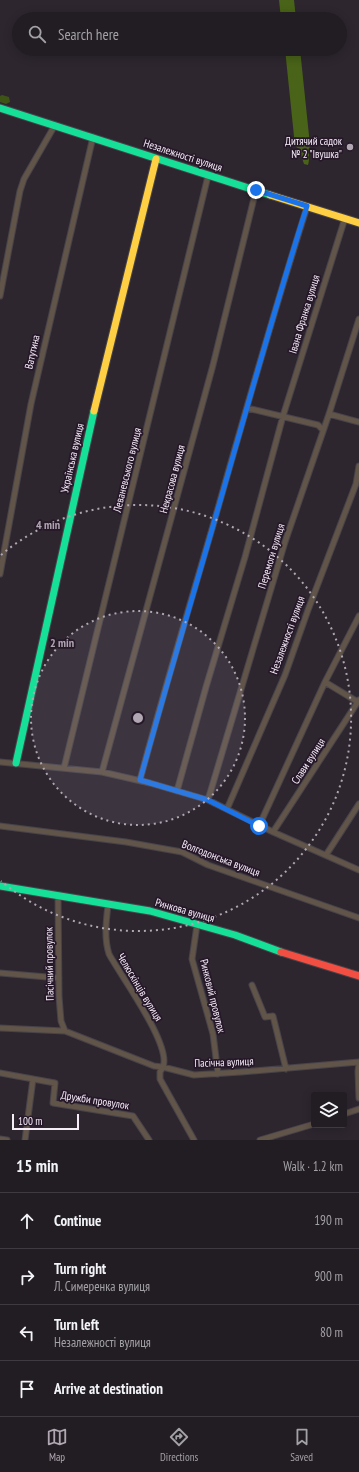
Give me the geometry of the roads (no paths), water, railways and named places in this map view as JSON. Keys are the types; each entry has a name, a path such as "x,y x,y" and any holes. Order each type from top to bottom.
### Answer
{"main road":[{"name":"Незалежності вулиця","path":"0,108 93,137 208,176 359,223"},
{"name":"Українська вулиця","path":"16,763 83,457 156,159"},
{"name":"Ринкова вулиця","path":"0,886 150,911 235,935 300,959 359,976"}],"street":[{"path":"0,296 20,191 24,179 55,125"},
{"name":"Ватутина","path":"0,574 31,404 93,137"},
{"name":"Леваневського вулиця","path":"64,768 208,176"},
{"name":"Некрасова вулиця","path":"102,772 213,365 256,190"},
{"path":"140,780 274,312 307,206"},
{"name":"Івана Франка вулиця","path":"177,791 245,557 283,416 345,218"},
{"name":"Перемоги вулиця","path":"208,800 285,542 329,414 359,320"},
{"path":"247,408 318,425 323,430"},
{"path":"329,414 359,422"},
{"name":"Незалежності вулиця","path":"228,809 285,675 310,603 356,484 359,466"},
{"path":"259,826 325,682 359,616"},
{"path":"325,682 358,703"},
{"name":"Слави вулиця","path":"273,832 358,703"},
{"path":"0,762 102,772 140,780 208,800 259,826 359,870"},
{"path":"326,855 359,804"},
{"name":"Волгодонська вулиця","path":"0,826 126,842 182,852 208,865 359,918"},
{"name":"Пасічний провулок","path":"58,895 59,978 62,1026 65,1031"},
{"name":"Челюскінців вулиця","path":"108,905 105,932 106,946 109,954 151,1022 164,1058 163,1067 160,1072 163,1085 194,1140"},
{"name":"Ринковий провулок","path":"197,924 192,959 213,1034 218,1074"},
{"path":"0,973 59,978"},
{"path":"252,985 265,1017 272,1016 286,1069"},
{"name":"Пасічна вулиця","path":"0,1028 65,1031 154,1066 194,1075 359,1063"},
{"path":"359,1063 359,1098"},
{"name":"Дружби провулок","path":"0,1073 55,1083 53,1103 133,1116 149,1140"},
{"path":"25,1140 33,1079"},
{"path":"347,1113 359,1109"},
{"path":"260,1140 311,1125"},
{"path":"0,1139 7,1140"}],"place":[{"name":"Дитячий садок № 2 \"Івушка\"","path":"350,147"}]}
